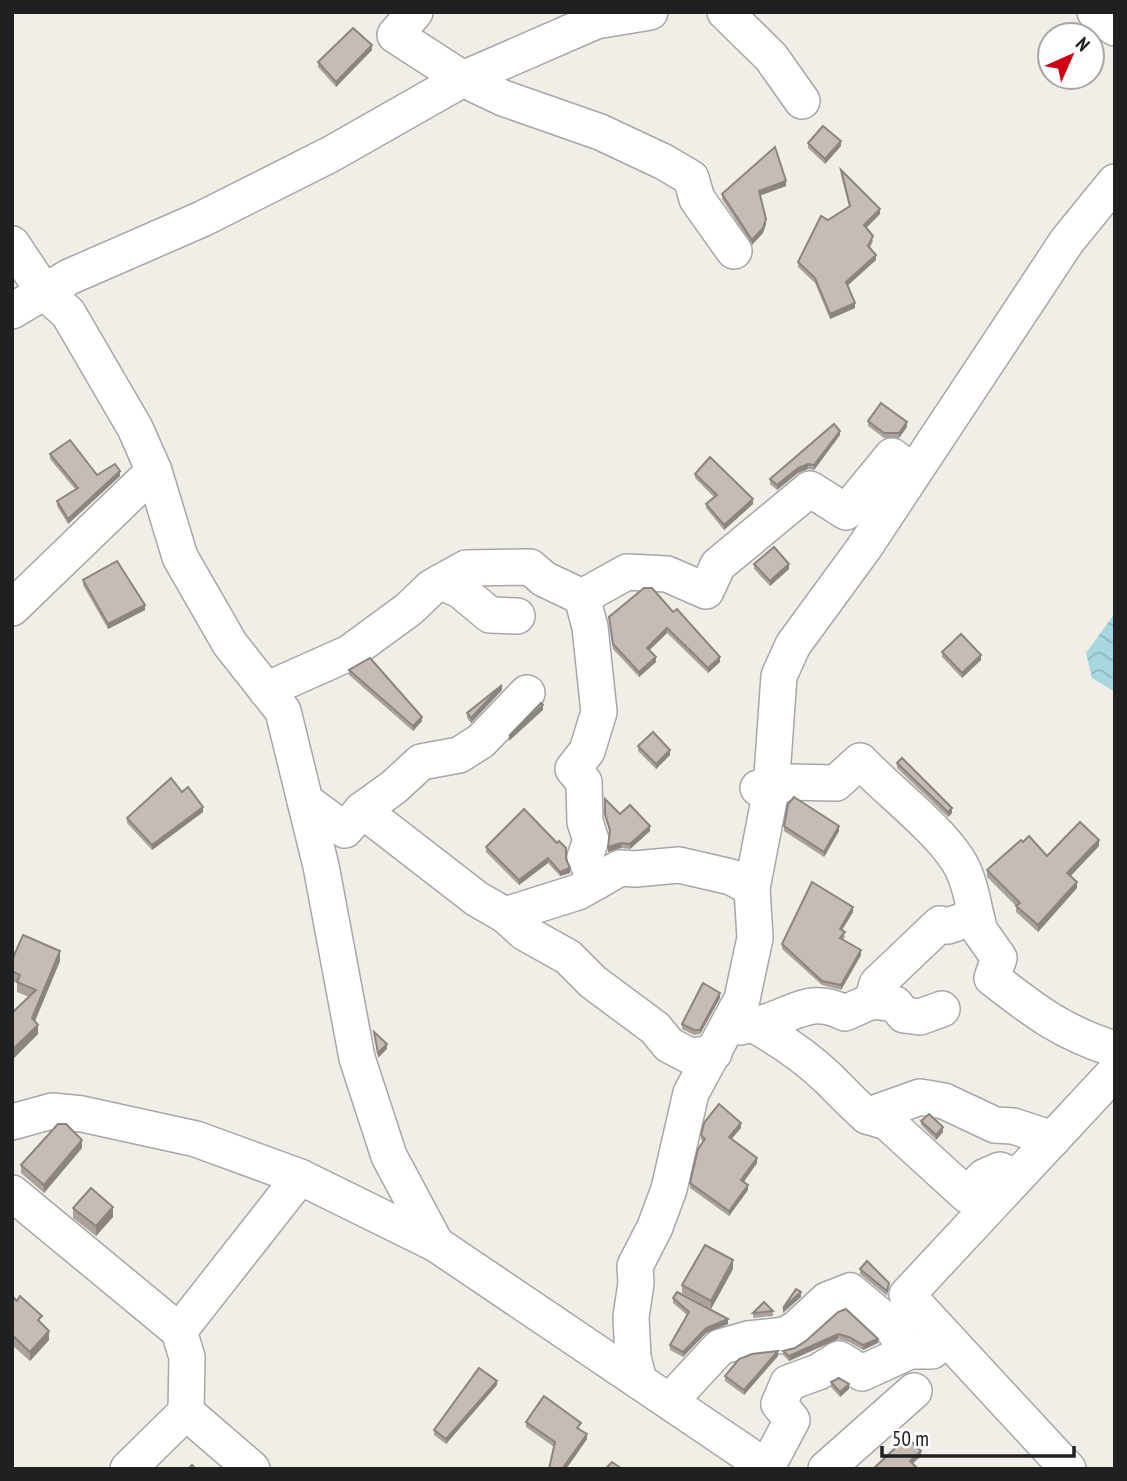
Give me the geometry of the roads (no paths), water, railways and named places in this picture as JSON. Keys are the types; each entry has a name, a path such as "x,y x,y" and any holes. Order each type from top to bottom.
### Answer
{"street":[{"path":"415,12 395,35 463,79 503,98 600,132 691,178 697,199 734,251"},
{"path":"725,12 771,57 802,101"},
{"path":"1095,12 1115,28"},
{"path":"12,311 69,277 202,219 318,160 463,79 596,22 642,13"},
{"path":"639,1381 633,1357 631,1317 636,1283 635,1266 655,1227 669,1188 691,1093 742,999 755,938 752,888 779,676 793,645 864,548 1067,241 1115,182"},
{"path":"12,244 44,292 68,313 135,428 154,471 180,557 230,644 284,711 321,866 357,1058 389,1156 436,1244"},
{"path":"582,597 627,572 667,575 706,591 718,565 810,489 846,512 892,456 912,472"},
{"path":"12,608 154,471"},
{"path":"267,690 349,653 441,582 466,568 530,567 544,579 582,597 590,627 599,712 587,751 573,769 583,782 585,822 591,840 585,857 596,882"},
{"path":"441,582 460,590 490,615 517,616"},
{"path":"305,802 345,830 362,810 394,787 421,762 459,755 481,741 527,693"},
{"path":"764,789 787,782 836,783 860,761 959,860 971,891 980,930 999,958 992,978 1041,1016 1089,1041 1115,1049"},
{"path":"362,810 477,899 505,915 525,933 568,957 593,982 655,1028 669,1045 776,1037 867,1116 887,1122 967,1195 984,1177 1000,1170 1015,1178"},
{"path":"505,915 578,892 620,868 679,865 731,877 752,888"},
{"path":"872,1001 877,984 940,925 948,926 976,916"},
{"path":"718,1041 796,1009 830,1006 845,1013 872,1001 895,1004 904,1015 920,1017 942,1009"},
{"path":"1068,1469 907,1295 1115,1072"},
{"path":"867,1116 920,1097 944,1101 995,1125 1013,1126 1053,1139"},
{"path":"12,1122 51,1111 82,1114 196,1139 300,1177 436,1244 768,1468 792,1420 779,1404 788,1383 818,1373 839,1359 862,1373 910,1351 940,1351 951,1343"},
{"path":"179,1331 300,1177"},
{"path":"12,1193 179,1331 187,1357 186,1412 128,1469"},
{"path":"670,1402 720,1347 748,1339 785,1335 797,1328 827,1300 850,1291 886,1321 910,1351"},
{"path":"826,1469 914,1391"},
{"path":"186,1412 252,1469"}],"water":[{"path":"1115,613 1115,692 1092,678 1086,653"}]}
